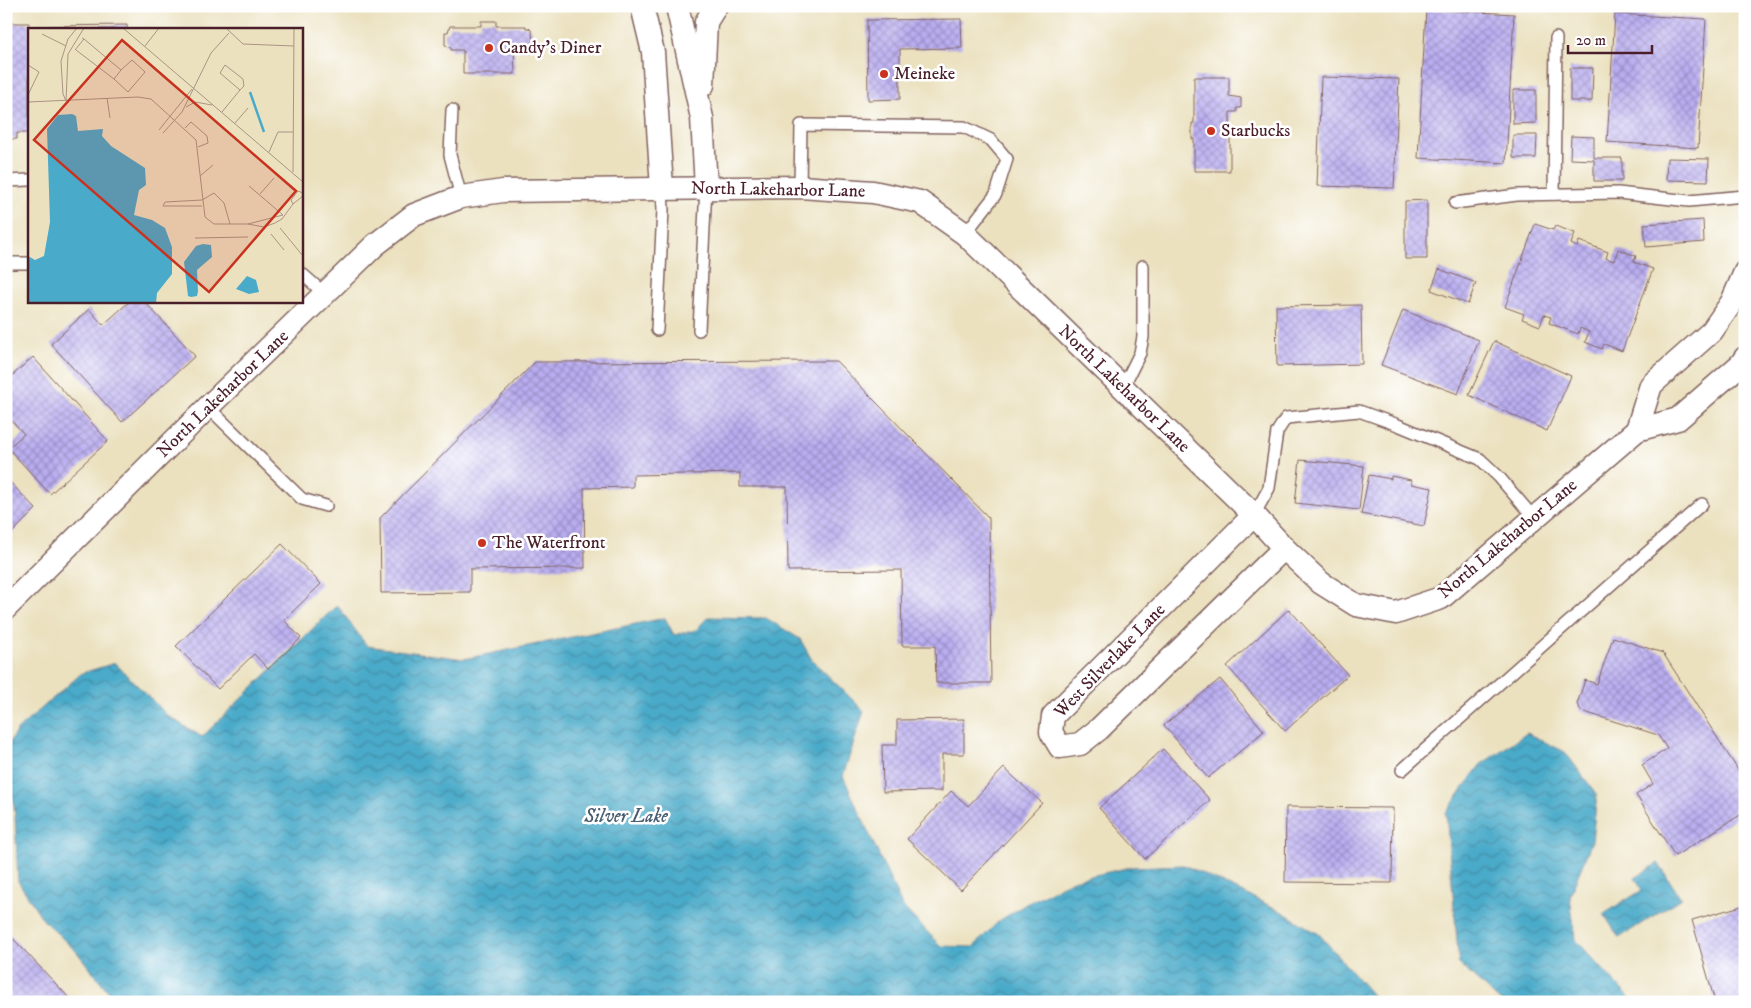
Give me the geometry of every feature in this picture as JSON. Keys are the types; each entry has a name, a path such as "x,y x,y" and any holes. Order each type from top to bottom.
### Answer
{"street":[{"path":"642,6 653,52 662,188"},
{"path":"677,6 702,118"},
{"path":"706,187 702,118 706,22 716,6"},
{"name":"North Lakeharbor Lane","path":"6,608 208,407 375,246 414,215 461,197 503,191 800,187 873,192 920,202 965,234 1254,515 1284,548 1321,583 1356,605 1396,613 1441,598 1637,430 1678,419 1742,364 1745,358"},
{"path":"1637,430 1651,385 1712,331 1732,302 1745,272"},
{"name":"West Silverlake Lane","path":"1254,515 1052,716 1051,732 1060,747 1080,744 1099,729 1284,548"}],"lane":[{"path":"1554,194 1556,38"},
{"path":"452,110 450,155 461,197"},
{"path":"800,187 801,125 964,127 991,140 1008,159 996,194 965,234"},
{"path":"6,180 28,180"},
{"path":"698,330 706,187"},
{"path":"657,330 663,210 662,188"},
{"path":"1455,203 1517,195 1554,194 1618,193 1689,201 1745,196"},
{"path":"6,263 28,263"},
{"path":"1123,387 1140,353 1143,337 1143,266"},
{"path":"302,274 325,294"},
{"path":"208,407 302,499 326,506"},
{"path":"1254,515 1269,488 1277,432 1286,418 1359,411 1480,459 1499,477 1534,518"},
{"path":"1402,770 1702,504"}],"water":[{"name":"Silver Lake","path":"337,605 367,646 464,659 665,618 674,635 696,630 708,617 766,618 800,639 812,660 864,711 843,776 902,906 941,946 973,947 999,921 1026,904 1073,880 1131,867 1184,865 1279,910 1319,934 1378,1002 117,1002 76,951 44,921 18,881 15,814 7,747 17,730 82,673 115,663 168,716 202,737"},
{"path":"1527,733 1565,752 1597,795 1592,841 1570,895 1575,939 1633,1002 1501,1002 1459,964 1446,813 1480,765"},
{"path":"1658,863 1681,898 1619,938 1604,914 1642,890 1635,878"}],"building":[{"path":"1426,9 1514,14 1506,163 1418,158"},
{"path":"1615,14 1706,19 1698,148 1607,142"},
{"name":"Meineke","path":"961,19 962,48 900,49 900,99 868,100 867,20"},
{"name":"Candy's Diner","path":"481,21 496,21 496,26 526,26 526,28 532,31 533,44 530,44 527,50 514,50 515,74 463,74 463,50 451,50 451,48 445,45 445,32 448,32 450,26 481,26"},
{"path":"6,23 29,23 28,133 17,133 17,139 6,139"},
{"path":"127,25 127,28 49,28 49,26"},
{"path":"1570,68 1593,68 1592,101 1570,101"},
{"name":"Starbucks","path":"1194,77 1229,77 1229,96 1241,98 1241,108 1237,108 1237,112 1230,112 1230,171 1194,171 1192,123 1194,123"},
{"path":"1321,77 1399,79 1394,188 1317,186"},
{"path":"1513,90 1536,90 1536,123 1513,124"},
{"path":"1513,135 1537,135 1536,158 1513,158"},
{"path":"1571,136 1594,137 1594,158 1622,158 1622,181 1594,181 1594,160 1570,159"},
{"path":"1667,158 1709,159 1708,181 1666,180"},
{"path":"1427,200 1427,259 1405,259 1405,201"},
{"path":"1703,220 1704,242 1646,247 1644,224"},
{"path":"1535,224 1553,230 1555,226 1575,233 1571,244 1577,247 1579,241 1608,252 1606,258 1614,261 1618,249 1636,256 1634,262 1653,269 1622,351 1604,344 1602,349 1585,342 1589,332 1580,328 1578,334 1549,323 1551,317 1544,315 1540,326 1522,319 1524,314 1505,307"},
{"path":"1439,269 1476,283 1468,304 1431,290"},
{"path":"129,302 145,302 195,356 122,422 51,344 89,309 103,325"},
{"path":"1361,305 1362,364 1277,366 1276,306"},
{"path":"1403,310 1479,340 1458,394 1381,365"},
{"path":"1494,341 1571,376 1547,431 1469,395"},
{"path":"33,357 108,441 50,494 8,448 24,434 6,415 6,381"},
{"name":"The Waterfront","path":"836,361 989,518 991,683 936,683 935,646 902,646 901,570 788,571 787,487 740,487 740,473 633,475 633,487 584,488 585,568 470,569 470,592 381,593 380,518 535,362"},
{"path":"1300,460 1364,466 1359,510 1295,503"},
{"path":"1369,475 1391,479 1391,476 1411,480 1411,484 1432,488 1424,526 1361,514"},
{"path":"6,478 36,509 6,539"},
{"path":"282,544 321,584 284,620 301,638 268,669 254,654 218,689 176,646"},
{"path":"1289,609 1348,675 1285,731 1227,666"},
{"path":"1613,637 1663,653 1745,781 1745,812 1675,856 1636,795 1653,784 1642,765 1667,749 1658,735 1581,711 1577,704 1585,680 1597,684"},
{"path":"1220,679 1264,731 1208,778 1164,725"},
{"path":"964,719 964,754 942,754 942,791 883,792 882,745 897,745 897,720"},
{"path":"1163,749 1210,800 1145,859 1099,808"},
{"path":"1004,768 1042,803 961,890 907,839 951,791 968,806"},
{"path":"1286,807 1393,808 1392,883 1285,882"},
{"path":"1745,905 1745,1002 1715,1002 1692,920"},
{"path":"6,931 73,1002 14,1002 6,994"}],"place":[{"name":"Candy's Diner","path":"489,48"},
{"name":"Meineke","path":"884,74"},
{"name":"Starbucks","path":"1211,131"},
{"name":"The Waterfront","path":"482,543"}]}
